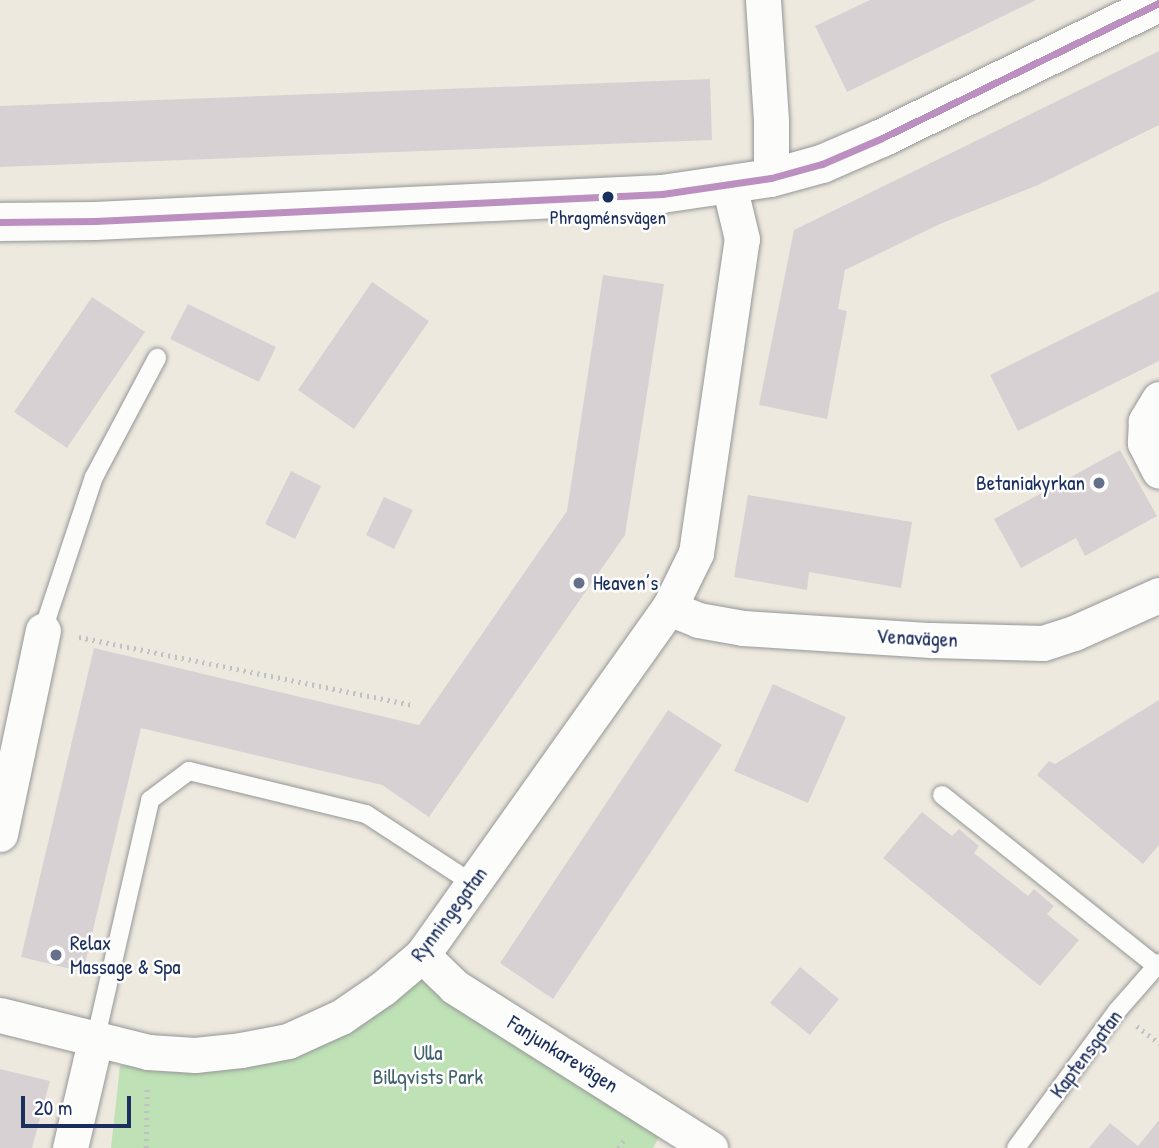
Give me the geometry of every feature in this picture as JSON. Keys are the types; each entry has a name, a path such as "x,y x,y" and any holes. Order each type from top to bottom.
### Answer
{"street":[{"path":"763,0 771,178"},
{"path":"0,222 95,221 662,194 771,178 822,164 881,138 1159,3"},
{"path":"669,608 696,553 742,239 729,185"},
{"path":"1159,398 1146,421 1145,443 1159,471"},
{"name":"Venavägen","path":"669,608 698,620 743,628 931,640 1043,643 1074,633 1159,595"},
{"name":"Rynningegatan","path":"0,1015 95,1041 155,1052 195,1055 288,1041 341,1017 383,988 422,955 472,883 537,798 669,608"},
{"path":"0,834 43,630"},
{"name":"Fanjunkarevägen","path":"422,955 455,986 695,1144"},
{"path":"70,1148 95,1041"}],"lane":[{"path":"43,630 93,477 157,358"},
{"path":"95,1041 150,800 189,771 366,814 472,883"},
{"path":"942,795 1158,964"},
{"name":"Kaptensgatan","path":"1016,1148 1118,1011 1158,964"}],"path":[{"path":"43,630 414,705"},
{"path":"146,1148 145,1094 155,1052"}],"green space":[{"name":"Ulla Billqvists Park","path":"433,972 672,1113 653,1148 111,1148 120,1066 283,1041"}],"building":[{"path":"870,0 1036,0 847,92 815,26"},
{"path":"1159,51 1159,125 1038,185 940,224 845,270 838,309 847,311 827,419 759,405 794,230"},
{"path":"710,79 712,140 0,167 0,106"},
{"path":"603,275 664,284 625,535 429,817 382,785 141,728 83,972 21,957 94,648 419,725 567,511"},
{"path":"372,282 429,321 354,429 298,390"},
{"path":"1159,291 1159,361 1018,431 990,375"},
{"path":"92,297 145,332 67,448 14,412"},
{"path":"188,304 276,347 259,382 170,339"},
{"name":"Betaniakyrkan","path":"1120,450 1157,516 1085,556 1076,538 1021,568 994,519"},
{"path":"291,471 321,486 295,539 265,524"},
{"path":"748,495 912,522 901,588 809,572 807,590 734,577"},
{"path":"384,497 413,510 394,549 366,535"},
{"path":"773,684 846,717 808,803 734,771"},
{"path":"1159,700 1159,845 1143,864 1037,775 1049,761 1055,764"},
{"path":"668,710 722,745 553,999 500,963"},
{"path":"922,812 952,836 959,829 979,846 974,853 1028,896 1034,889 1054,906 1047,914 1079,940 1040,986 883,858"},
{"path":"800,967 839,999 810,1035 770,1003"},
{"path":"0,1069 50,1081 32,1148 0,1148"},
{"path":"1159,1120 1159,1148 1089,1148 1110,1123 1138,1146"}],"transit line":[{"path":"0,222 95,221 662,194 771,178 822,164 882,138 1159,3"}],"place":[{"name":"Phragménsvägen","path":"608,197"},
{"name":"Betaniakyrkan","path":"1099,483"},
{"name":"Heaven’s","path":"579,583"},
{"name":"Relax Massage & Spa","path":"56,955"}]}
